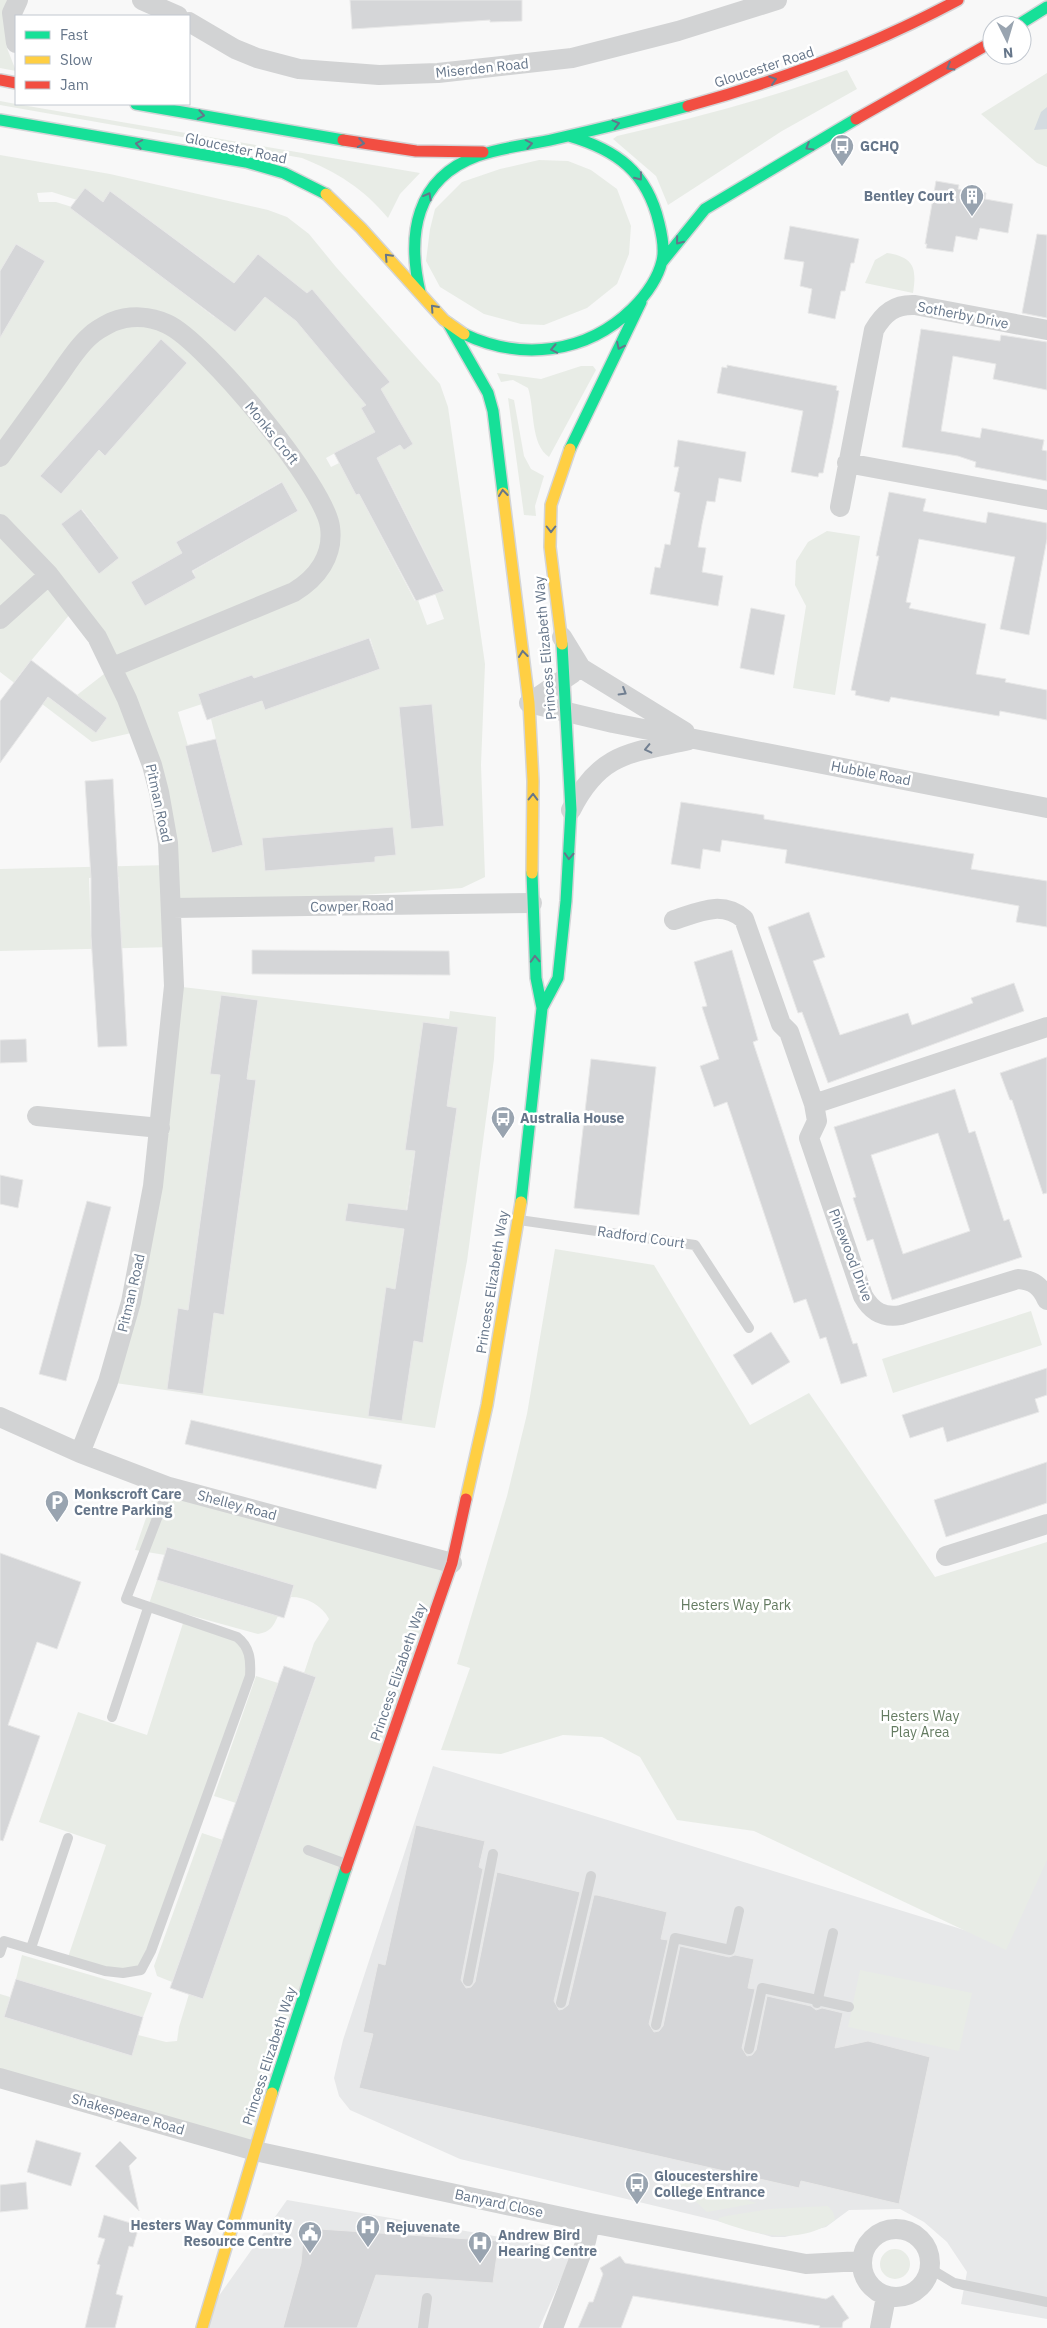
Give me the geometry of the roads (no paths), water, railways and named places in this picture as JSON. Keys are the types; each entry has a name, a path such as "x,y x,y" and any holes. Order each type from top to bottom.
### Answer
{"main road":[{"name":"Gloucester Road","path":"142,105 311,135 416,151 490,152 569,136 716,99 824,64 928,17 958,0"},
{"path":"1032,16 1047,7"},
{"path":"662,262 705,209 816,142 982,48"},
{"path":"0,80 15,83"},
{"name":"Gloucester Road","path":"0,120 204,155 293,176 320,190 345,211 448,323"},
{"path":"569,136 589,141 616,154 642,177 657,210 662,242 662,262"},
{"path":"421,293 413,265 413,236 419,214 434,187 458,165 490,152"},
{"name":"Princess Elizabeth Way","path":"542,1008 558,978 566,901 571,810 561,635 550,547 551,505 574,439 662,262"},
{"path":"448,323 480,342 518,351 546,350 580,344 616,324 641,302"},
{"name":"Princess Elizabeth Way","path":"202,2328 285,2050 347,1864 452,1564 487,1405 518,1220 542,1008 536,978 532,904 533,781 530,703 493,411 488,393 448,323"}],"street":[{"path":"15,35 12,13 18,0"},
{"path":"142,0 176,15"},
{"name":"Miserden Road","path":"190,23 235,48 278,64 299,69 350,73 419,74 572,58 678,31 777,0"},
{"name":"Sotherby Drive","path":"840,507 874,330 889,311 906,305 915,305 1047,330"},
{"name":"Monks Croft","path":"0,457 90,335 115,321 144,317 157,320 180,331 233,385 296,460 325,508 330,529 329,548 322,567 306,584 294,592 113,667"},
{"path":"847,463 1047,500"},
{"name":"Pitman Road","path":"0,524 49,574 97,637 113,667 140,731 159,792 168,843 174,986 160,1128 149,1211 131,1302 108,1382 80,1453"},
{"path":"0,619 49,574"},
{"name":"Hubble Road","path":"561,635 581,668 695,738"},
{"path":"530,703 581,668"},
{"name":"Hubble Road","path":"530,703 613,723 1047,808"},
{"name":"Hubble Road","path":"571,810 583,787 603,768 622,755 695,738"},
{"name":"Cowper Road","path":"172,908 532,904"},
{"name":"Pinewood Drive","path":"674,920 717,908 736,912 744,919 781,1024 789,1032 814,1104 817,1121 810,1138 863,1296 872,1309 884,1315 901,1315 1018,1279 1033,1282 1040,1287 1047,1300"},
{"path":"814,1104 1047,1027"},
{"path":"37,1116 160,1128"},
{"name":"Shelley Road","path":"0,1417 80,1453 169,1487 452,1564"},
{"path":"946,1556 1047,1524"},
{"name":"Shakespeare Road","path":"0,2078 255,2151"},
{"name":"Banyard Close","path":"255,2151 590,2223 806,2264 862,2260"},
{"path":"554,2328 586,2241 590,2223"},
{"path":"896,2229 912,2233 923,2243 930,2258 929,2268 920,2286 914,2291 896,2298 886,2297 869,2284 865,2277 862,2260 870,2240 878,2234 896,2229"},
{"path":"880,2328 886,2297"}],"lane":[{"name":"Radford Court","path":"518,1220 695,1245 749,1328"},
{"path":"0,1953 4,1941 105,1971 122,1973 141,1970 151,1951 250,1676 250,1654 244,1643 237,1637 126,1599 169,1487"},
{"path":"112,1718 148,1608"},
{"path":"32,1948 68,1838"},
{"path":"308,1850 347,1864"},
{"path":"468,1981 494,1854"},
{"path":"561,2003 591,1876"},
{"path":"656,2025 675,1938 730,1950 739,1911"},
{"path":"817,2001 833,1933"},
{"path":"749,2049 762,1988 849,2007"},
{"path":"929,2268 954,2284 1047,2302"},
{"path":"423,2328 427,2298"}],"place":[{"name":"GCHQ","path":"842,167"},
{"name":"Bentley Court","path":"972,217"},
{"name":"Australia House","path":"503,1139"},
{"name":"Monkscroft Care Centre Parking","path":"57,1523"},
{"name":"Gloucestershire College Entrance","path":"637,2205"},
{"name":"Rejuvenate","path":"368,2248"},
{"name":"Hesters Way Community Resource Centre","path":"310,2254"},
{"name":"Andrew Bird Hearing Centre","path":"480,2264"}],"park label":[{"name":"Hesters Way Park","path":"736,1605"},
{"name":"Hesters Way Play Area","path":"920,1724"}]}
